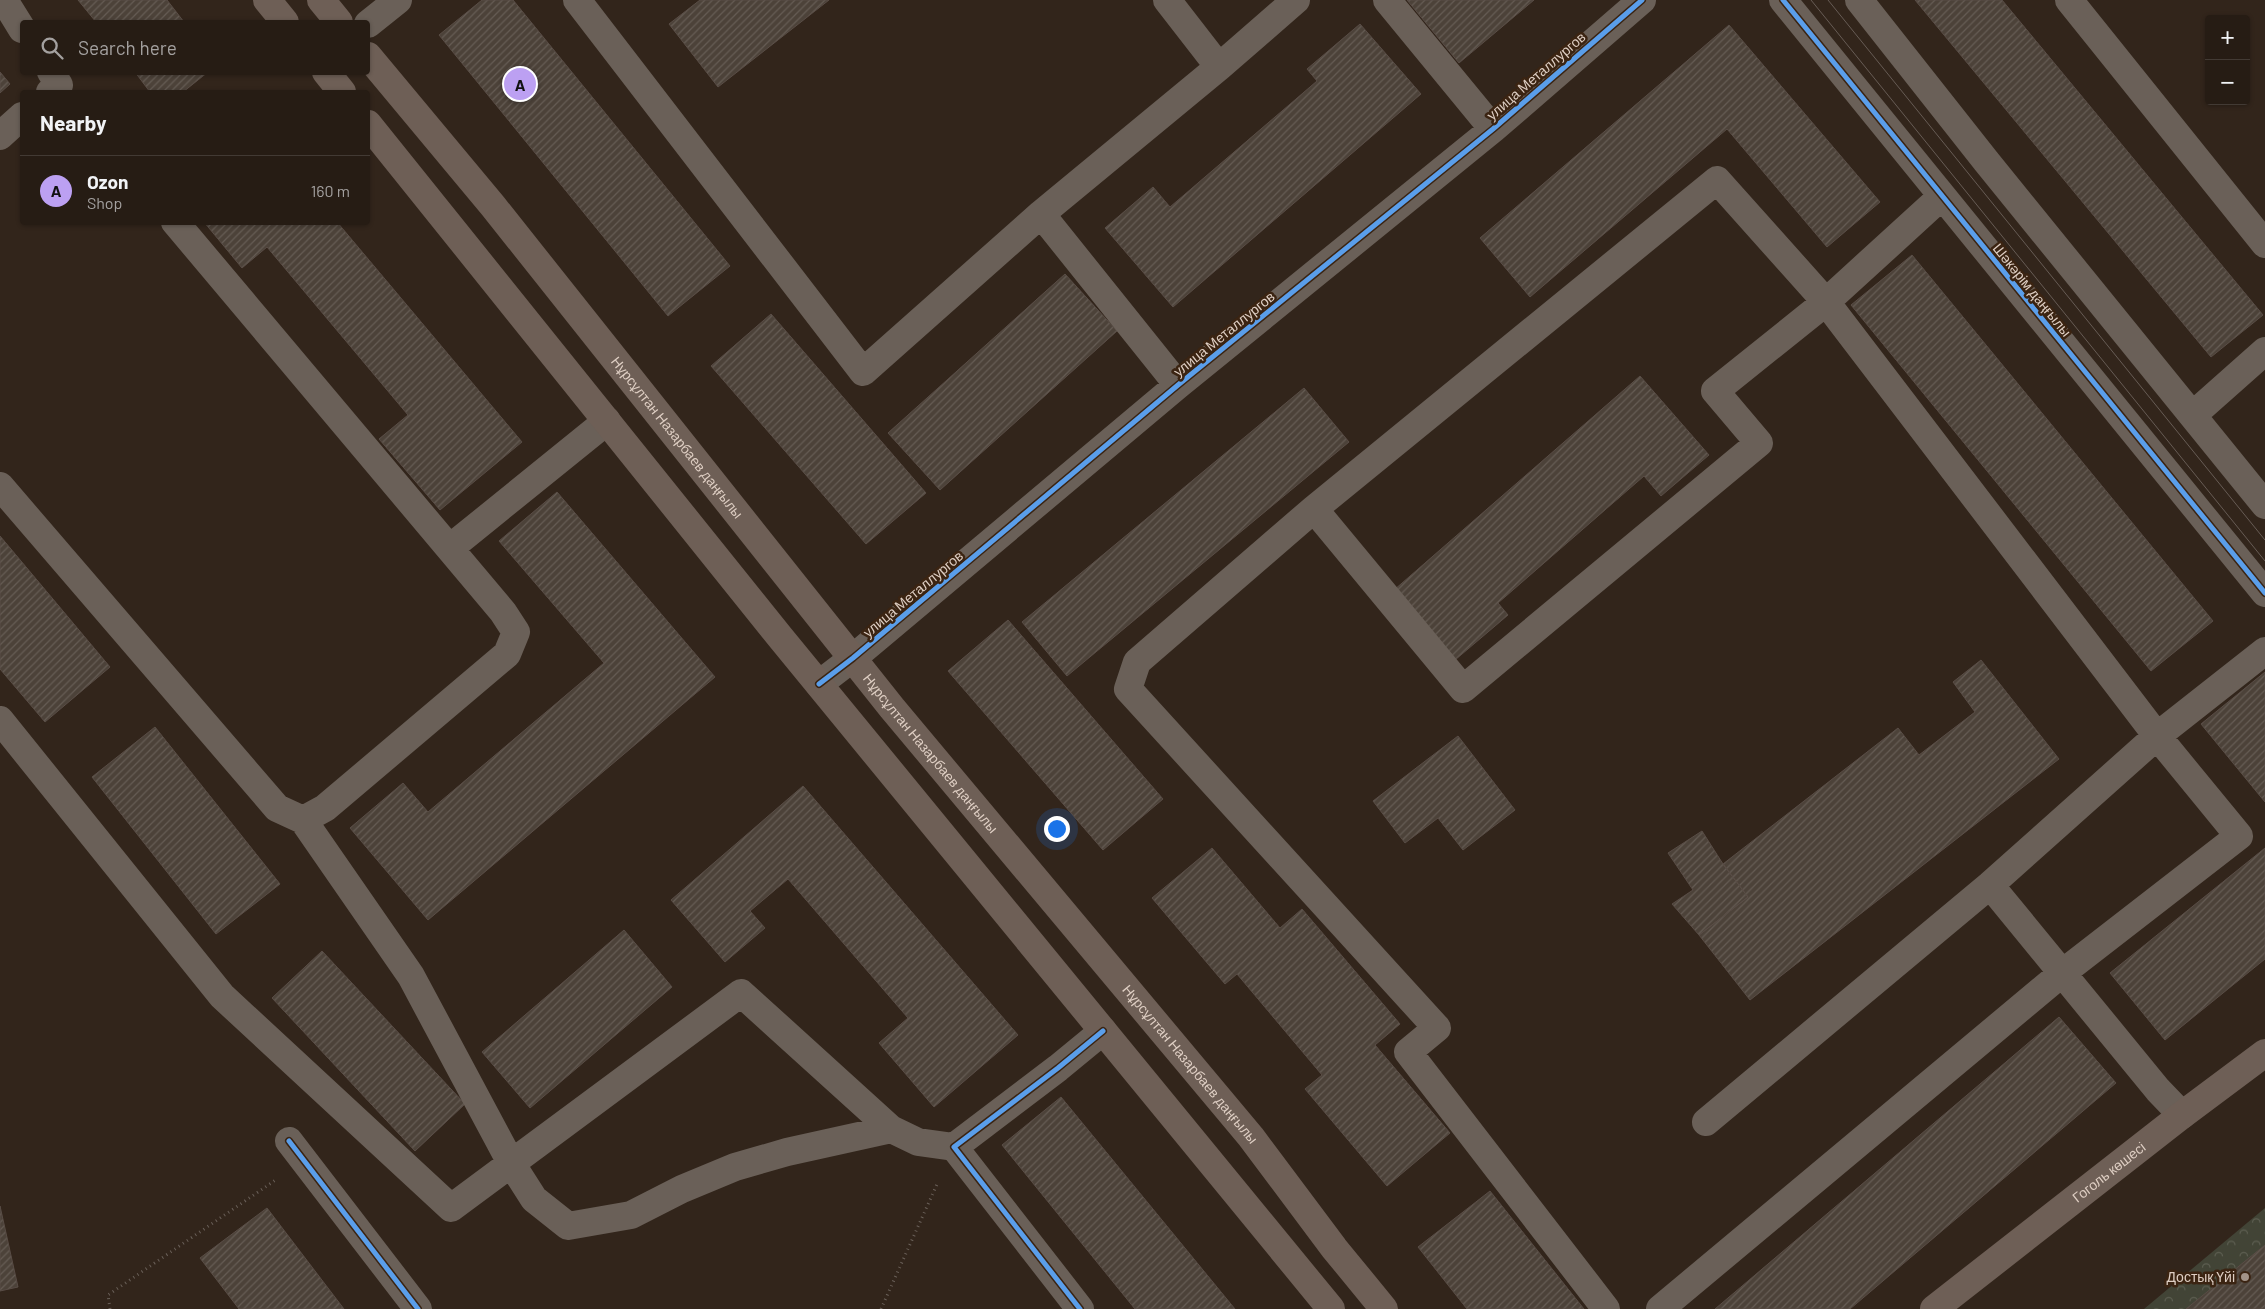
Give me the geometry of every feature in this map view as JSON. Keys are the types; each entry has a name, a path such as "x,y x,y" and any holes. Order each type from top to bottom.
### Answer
{"main road":[{"path":"267,0 284,20"},
{"path":"321,0 338,20"},
{"name":"Нұрсұлтан Назарбаев даңғылы","path":"370,58 493,206 853,658 1251,1137 1334,1248 1384,1309"},
{"path":"328,75 340,90"},
{"path":"370,126 819,684 1332,1309"},
{"name":"Гоголь көшесі","path":"1945,1304 2182,1115 2265,1053"}],"street":[{"path":"4,0 20,26"},
{"path":"370,22 398,0"},
{"path":"577,0 863,372 1041,214 1219,67 1296,0"},
{"path":"1167,0 1219,67"},
{"path":"1387,0 1492,129"},
{"name":"улица Металлургов","path":"819,684 853,658 1178,385 1492,129 1642,0"},
{"name":"Шәкәрім даңғылы","path":"1783,0 1941,197 2265,593"},
{"path":"1859,0 1992,169 2265,505"},
{"path":"2069,0 2265,244"},
{"path":"0,136 20,118"},
{"path":"1606,1309 1408,1052 1437,1028 1128,689 1137,662 1314,509 1717,180 1826,302 2157,736 2239,836 2061,974 1660,1309"},
{"path":"1314,509 1463,689 1758,443 1715,391 1826,302 1941,197"},
{"path":"1041,214 1178,385"},
{"path":"178,225 450,548 503,612 516,632 507,654 325,808 303,820"},
{"path":"2203,406 2265,351"},
{"path":"450,548 607,422"},
{"path":"0,486 277,808 303,820 411,976 511,1163 534,1199 568,1226 631,1215 682,1189 735,1167 891,1128"},
{"path":"1706,1122 1990,885 2157,736 2265,651"},
{"path":"0,720 222,996 451,1208 741,992 891,1128 918,1142 954,1147 1080,1309"},
{"path":"1990,885 2061,974 2158,1090 2182,1115"},
{"path":"954,1147 1058,1068 1103,1031"},
{"path":"296,1151 418,1309"}],"path":[{"path":"881,1309 954,1147"},
{"path":"110,1309 108,1295 296,1151"}],"green space":[{"path":"2265,1208 2265,1309 2144,1309"}],"building":[{"path":"78,0 167,0 182,20 94,20"},
{"path":"482,0 513,0 730,266 668,316 439,35"},
{"path":"700,0 829,0 718,87 669,24"},
{"path":"1407,0 1534,0 1459,63"},
{"path":"1915,0 2002,0 2263,315 2211,357"},
{"path":"1360,24 1421,94 1173,307 1105,228 1153,187 1170,207 1317,81 1307,69"},
{"path":"1729,25 1880,202 1827,247 1727,129 1530,297 1480,238"},
{"path":"0,72 10,84 0,93"},
{"path":"137,75 204,75 186,90 148,90"},
{"path":"206,225 340,225 522,442 440,510 379,439 408,415 267,247 242,268"},
{"path":"1912,255 2213,621 2151,671 1851,305"},
{"path":"1065,274 1117,331 940,490 888,433"},
{"path":"771,314 926,493 866,544 711,366"},
{"path":"1640,376 1709,455 1661,496 1644,476 1498,603 1508,615 1455,660 1394,590"},
{"path":"1304,388 1349,442 1067,676 1022,622"},
{"path":"557,492 715,677 428,920 350,828 403,783 428,812 604,663 499,541"},
{"path":"0,536 110,667 45,722 0,669"},
{"path":"1008,620 1163,799 1103,850 948,671"},
{"path":"1981,660 2059,759 1750,1000 1699,935 1748,897 1723,864 1898,728 1919,755 1975,712 1953,682"},
{"path":"2265,672 2265,802 2201,724"},
{"path":"155,727 280,884 216,934 92,777"},
{"path":"1458,736 1515,810 1463,850 1438,818 1405,843 1373,801"},
{"path":"803,786 1018,1035 934,1107 879,1043 908,1018 788,879 750,911 765,928 725,962 671,900"},
{"path":"1702,831 1723,864 1748,897 1699,935 1672,904 1693,890 1668,853"},
{"path":"1212,848 1280,928 1302,909 1400,1024 1375,1045 1450,1133 1387,1186 1305,1089 1322,1075 1237,974 1225,984 1152,898"},
{"path":"2265,848 2265,959 2165,1040 2110,973"},
{"path":"624,930 672,987 530,1108 482,1052"},
{"path":"322,951 465,1104 415,1151 272,998"},
{"path":"2059,1017 2116,1083 1850,1309 1715,1309"},
{"path":"1061,1097 1235,1309 1135,1309 1002,1145"},
{"path":"1490,1191 1584,1309 1467,1309 1418,1247"},
{"path":"0,1206 18,1287 0,1291"},
{"path":"267,1208 344,1309 239,1309 200,1258"},
{"name":"Достық Үйі","path":"2265,1245 2265,1309 2186,1309"}],"tram line":[{"path":"1811,0 2265,561"},
{"path":"1828,0 2265,540"}],"cycle path":[{"path":"819,684 853,658 1178,385 1493,129 1642,0"},
{"path":"1783,0 2265,593"},
{"path":"1080,1309 954,1147 1058,1068 1103,1031"},
{"path":"289,1141 418,1309"}],"place":[{"name":"Ozon","path":"520,84"},
{"name":"Достық Үйі","path":"2245,1277"}]}
